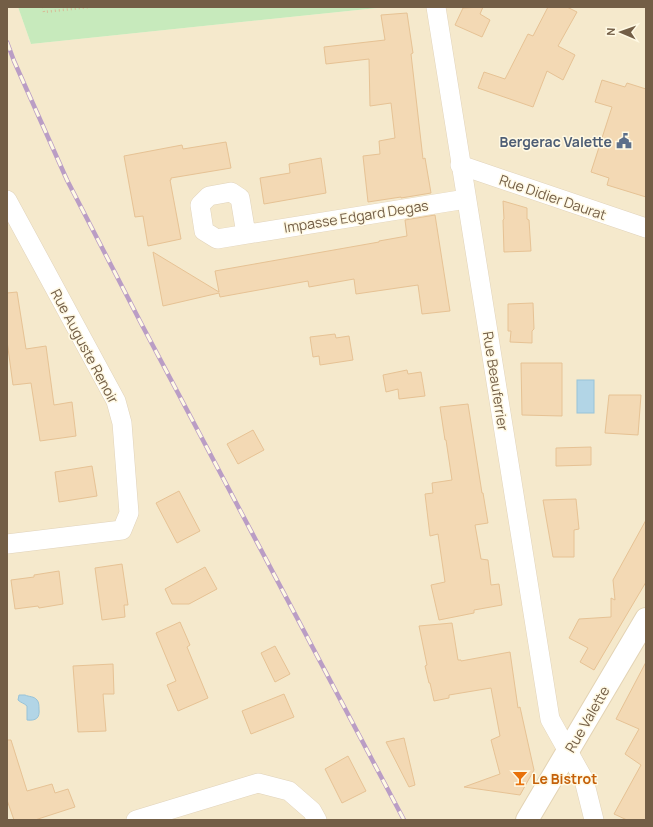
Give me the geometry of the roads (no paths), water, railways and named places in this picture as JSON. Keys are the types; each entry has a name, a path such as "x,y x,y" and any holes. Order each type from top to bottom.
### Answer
{"main road":[{"name":"Rue Valette","path":"527,820 644,628"}],"street":[{"name":"Rue Beauferrier","path":"436,7 460,165 550,719 584,780 594,820"},
{"name":"Rue Didier Daurat","path":"460,165 646,228"},
{"name":"Impasse Edgard Degas","path":"246,234 466,199"},
{"name":"Rue Auguste Renoir","path":"7,200 116,401 122,423 128,513 122,530 7,544"},
{"path":"136,820 258,783 289,791 312,811 317,820"}],"water":[{"path":"577,380 594,380 594,413 577,413"},
{"path":"19,695 33,697 38,701 39,715 37,718 27,720 27,706 18,700"}],"railway":[{"path":"7,42 67,180 404,820"}],"place":[{"name":"Bergerac Valette","path":"624,141"},
{"name":"Le Bistrot","path":"520,778"}]}
